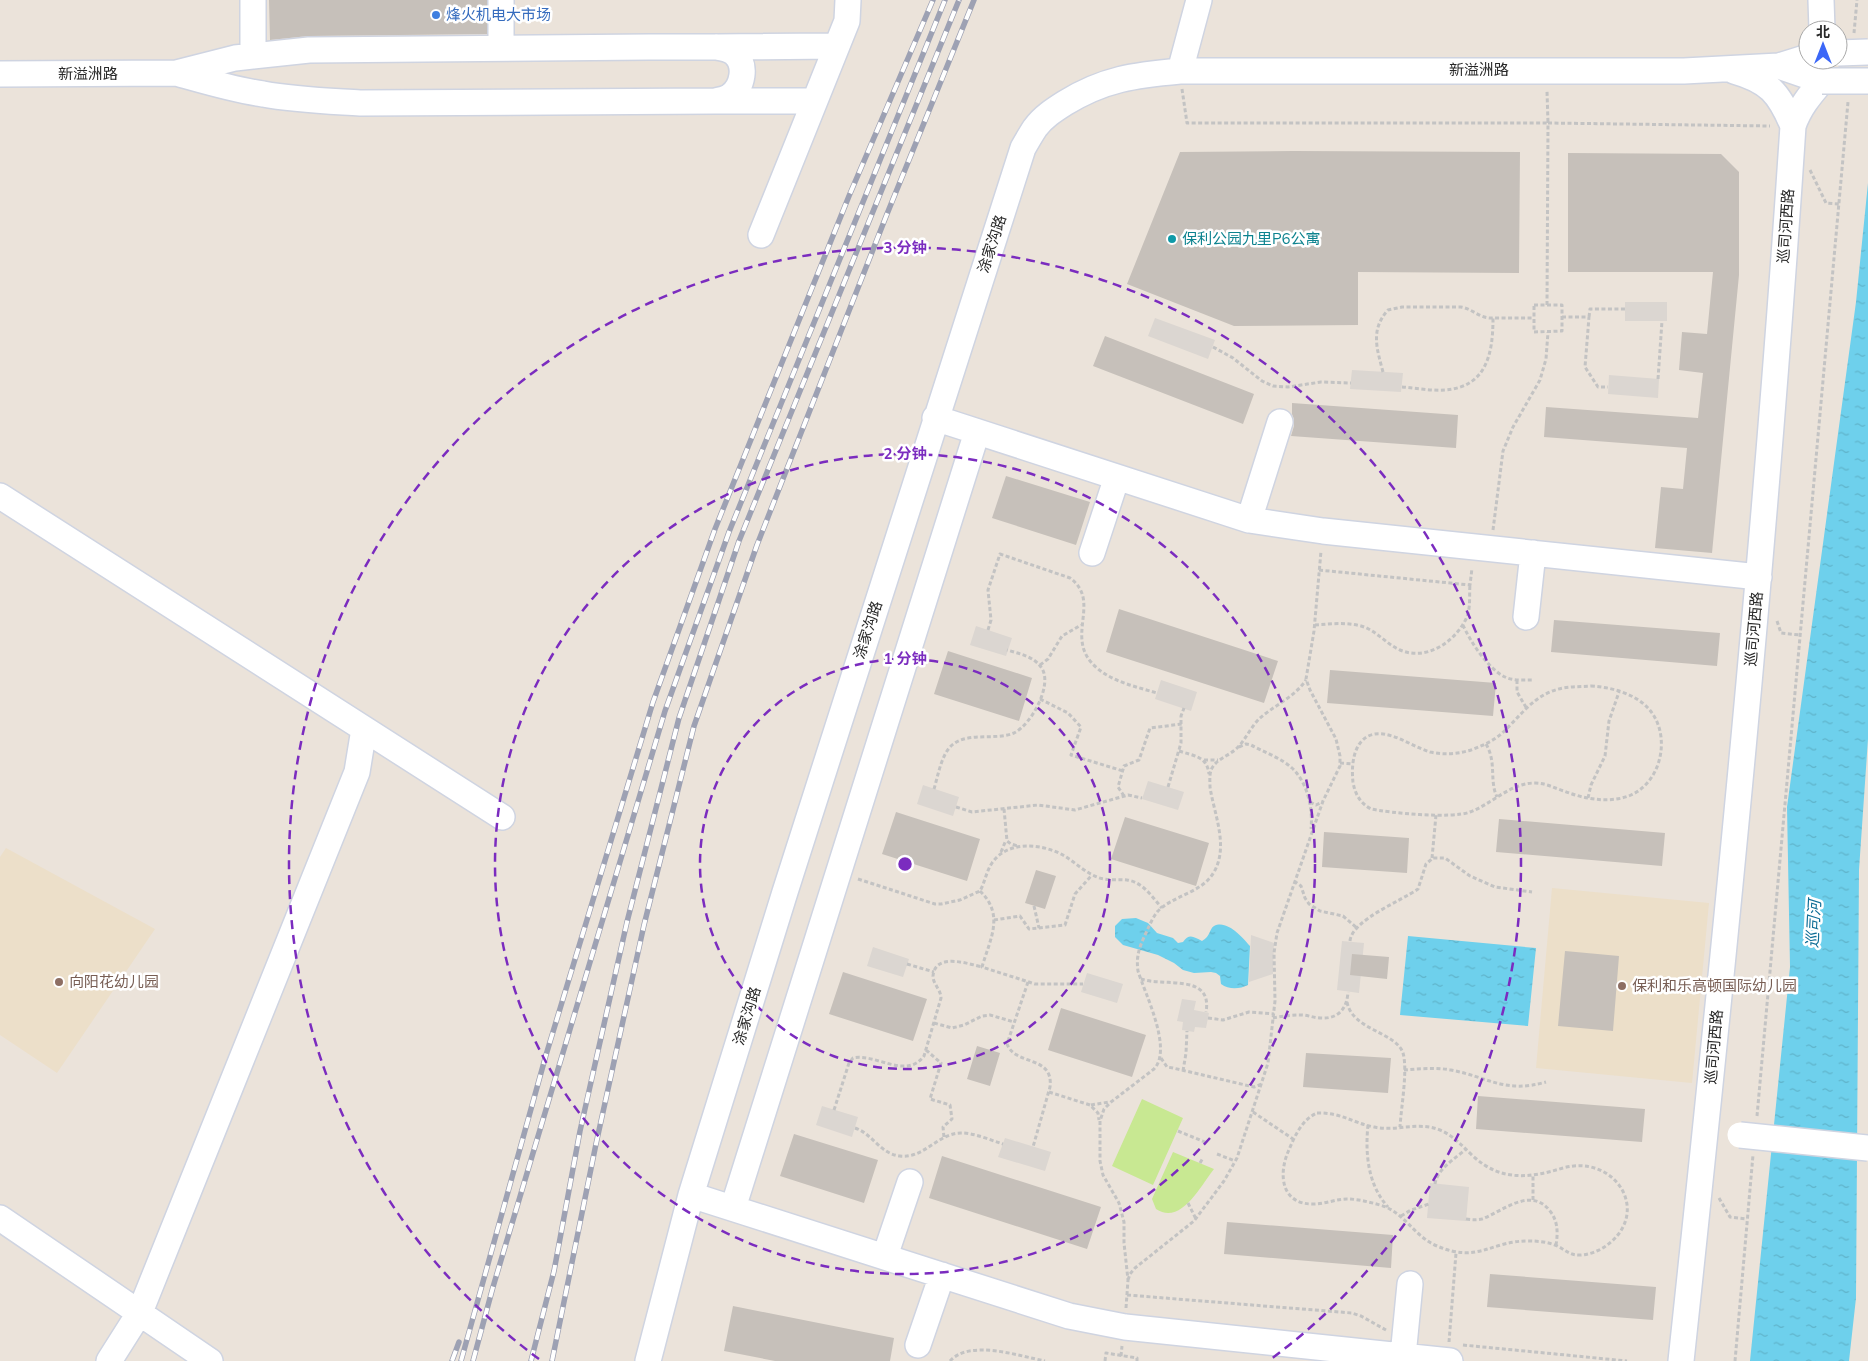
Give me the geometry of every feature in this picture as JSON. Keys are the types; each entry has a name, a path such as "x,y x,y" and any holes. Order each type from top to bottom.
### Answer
{"street":[{"path":"253,0 254,56"},
{"path":"501,0 501,48"},
{"path":"761,235 847,21 848,0"},
{"path":"1180,72 1198,0"},
{"path":"1821,0 1822,20"},
{"path":"176,74 235,58 309,50 837,46"},
{"path":"715,101 728,98 737,90 742,79 742,66 736,54 716,47"},
{"path":"1779,66 1798,60"},
{"path":"1779,66 1822,81 1868,81"},
{"name":"新溢洲路","path":"1180,72 1684,71 1779,66"},
{"path":"1726,69 1750,76 1766,85 1779,97 1792,126"},
{"name":"涂家沟路","path":"648,1361 691,1195 935,418 1023,148 1036,127 1050,112 1087,90 1111,81 1145,74 1180,72"},
{"name":"新溢洲路","path":"0,74 176,74"},
{"path":"176,74 234,89 263,94 360,103 814,101"},
{"path":"1792,126 1797,113 1822,81"},
{"name":"巡司河西路","path":"1681,1361 1706,1132 1759,577 1792,126"},
{"path":"935,418 1249,520 1323,532 1759,577"},
{"path":"1249,520 1280,422"},
{"path":"733,1208 978,432"},
{"path":"1092,553 1117,477"},
{"path":"0,496 502,817"},
{"path":"1526,617 1533,553"},
{"path":"109,1361 140,1312 357,772 364,728"},
{"path":"1706,1132 1750,1134 1868,1148"},
{"path":"885,1256 910,1182"},
{"path":"691,1195 1069,1316 1116,1326 1300,1354 1404,1347 1450,1349"},
{"path":"0,1218 210,1361"},
{"path":"918,1345 942,1275"},
{"path":"1404,1347 1410,1284"}],"path":[{"path":"1853,49 1857,0"},
{"path":"1547,70 1547,305"},
{"path":"1180,72 1187,123 1548,123 1792,126"},
{"path":"1735,1361 1750,1134 1800,635 1848,99"},
{"path":"1790,168 1812,170 1826,203 1839,204"},
{"path":"1534,305 1547,305 1562,305 1562,331 1534,332 1534,305"},
{"path":"1383,372 1375,337 1378,324 1388,310 1461,307 1483,317 1534,318"},
{"path":"1608,387 1598,387 1584,367 1590,309 1625,309"},
{"path":"1562,317 1589,317"},
{"path":"1402,387 1444,390 1459,388 1471,381 1482,371 1489,358 1493,344 1493,318"},
{"path":"1658,379 1662,320"},
{"path":"1315,625 1348,624 1363,626 1378,634 1392,646 1413,654 1440,648 1453,638 1467,618 1470,585 1482,548 1496,491 1502,451 1513,427 1540,380 1546,359 1548,332"},
{"path":"1212,347 1233,358 1273,386 1288,387 1321,382 1351,383"},
{"path":"1090,1105 1098,1113 1100,1121 1100,1161 1103,1175 1123,1216 1128,1280 1135,1268 1196,1219 1224,1181 1235,1162 1268,1063 1273,1016 1274,953 1281,919 1309,836 1340,763 1336,739 1306,679 1315,625 1323,532"},
{"path":"988,630 991,620 988,590 1000,554 1070,578 1080,588 1084,601 1080,638 1085,653 1097,669 1119,681 1157,693"},
{"path":"1319,570 1470,585"},
{"path":"1756,604 1771,606 1781,633 1800,635"},
{"path":"1040,665 1048,659 1062,636 1082,625"},
{"path":"1462,625 1472,642 1495,669 1506,677 1517,680 1532,680"},
{"path":"934,789 945,755 951,746 967,739 1016,732 1029,721 1044,688 1045,676 1040,665 1033,659 1008,650"},
{"path":"1238,747 1260,718 1297,690 1306,679"},
{"path":"1517,680 1517,692 1527,709"},
{"path":"1599,686 1632,697 1646,706 1654,716 1660,736 1660,758 1656,770 1648,782 1632,794 1613,799 1588,798 1571,794 1546,784 1536,783 1518,786 1465,814 1436,815 1384,811 1366,807 1355,791 1353,756 1357,746 1365,738 1375,734 1392,736 1426,750 1442,754 1461,752 1486,744 1502,733 1527,709 1542,696 1560,688 1599,686"},
{"path":"1588,798 1591,785 1605,756 1609,721 1620,692"},
{"path":"1040,699 1068,713 1081,727 1072,755 1123,772"},
{"path":"1168,787 1182,739 1184,708"},
{"path":"1124,796 1118,787 1124,766 1139,760 1150,728 1182,724"},
{"path":"1250,731 1248,739 1251,745"},
{"path":"1209,778 1212,767 1238,747 1246,744 1293,769 1309,799 1312,818 1309,836"},
{"path":"1486,744 1492,756 1494,790 1497,797"},
{"path":"1179,751 1204,760 1221,759"},
{"path":"1100,1121 1104,1110 1111,1102 1158,1066 1160,1055 1157,1023 1140,979 1137,962 1139,949 1151,923 1162,908 1177,897 1204,883 1217,866 1220,838 1212,803 1208,767 1204,760"},
{"path":"1340,763 1353,764"},
{"path":"956,807 972,812 1038,805 1075,810 1132,794 1142,798"},
{"path":"1309,799 1314,805 1318,805 1323,801"},
{"path":"839,873 935,904 960,900 980,891 988,870 1005,845 1004,809"},
{"path":"1350,942 1352,933 1366,920 1418,889 1426,864 1432,858 1436,815"},
{"path":"1006,839 1011,844 1049,849 1092,875 1103,879 1135,882 1142,886 1162,908"},
{"path":"998,856 1012,848 1021,846"},
{"path":"1432,858 1445,858 1470,876 1495,888 1532,892"},
{"path":"994,920 1020,916 1029,929 1065,925 1075,894 1092,875"},
{"path":"1294,882 1301,886 1309,904 1320,911 1342,916 1357,928"},
{"path":"980,891 990,902 994,920 994,928 982,967"},
{"path":"1034,906 1040,928"},
{"path":"834,1110 850,1060 862,1058 898,1066 909,1066 921,1060 926,1050 941,998 941,993 934,980 934,972 937,967 946,962 960,962 982,967 1028,982 1083,984"},
{"path":"907,964 934,972"},
{"path":"1140,979 1154,982 1182,983 1193,986 1205,995 1207,1001 1206,1012"},
{"path":"1028,982 1008,1040 1008,1048 1013,1053 1036,1062 1046,1070 1051,1079 1033,1147"},
{"path":"1348,992 1348,1002 1352,1015 1400,1048 1404,1058 1400,1127"},
{"path":"1208,1018 1223,1020 1249,1012 1273,1016 1301,1015 1322,1018 1343,1010 1348,1002"},
{"path":"934,1023 952,1028 968,1024 982,1016 990,1015 1014,1022"},
{"path":"1183,1071 1187,1031"},
{"path":"926,1050 940,1063 930,1099 950,1105 952,1119 942,1126 944,1138"},
{"path":"1160,1055 1167,1066"},
{"path":"1154,1069 1167,1066 1254,1087 1258,1090 1258,1096"},
{"path":"1404,1070 1449,1069 1490,1082 1515,1086 1527,1086 1546,1082"},
{"path":"1254,1087 1262,1084"},
{"path":"1049,1092 1090,1105 1111,1102"},
{"path":"1253,1112 1293,1139"},
{"path":"1317,1114 1351,1118 1368,1125 1380,1128 1420,1126 1437,1129 1457,1140 1480,1162 1498,1172 1533,1176 1573,1166 1593,1167 1609,1173 1624,1194 1626,1212 1622,1230 1604,1248 1590,1254 1570,1254 1556,1245 1519,1240 1477,1252 1456,1253 1422,1238 1401,1216 1388,1208 1363,1201 1345,1199 1321,1204 1306,1204 1294,1197 1285,1187 1282,1175 1284,1162 1293,1139 1307,1120 1317,1114"},
{"path":"1368,1125 1367,1162 1377,1189 1388,1208"},
{"path":"855,1128 865,1132 886,1151 903,1156 916,1155 944,1138 961,1132 1003,1144"},
{"path":"1178,1130 1207,1143"},
{"path":"1435,1184 1441,1172 1466,1149"},
{"path":"1217,1154 1235,1162"},
{"path":"1200,1163 1203,1158"},
{"path":"1533,1176 1533,1200"},
{"path":"1466,1219 1478,1220 1516,1202 1533,1200 1544,1205 1554,1218 1557,1229 1556,1245"},
{"path":"1188,1203 1196,1219"},
{"path":"1401,1216 1411,1210 1429,1204"},
{"path":"1456,1253 1450,1349 1627,1361"},
{"path":"1127,1295 1352,1313 1387,1331 1404,1347"},
{"path":"950,1361 959,1354 974,1349 1046,1361"},
{"path":"1105,1361 1106,1353 1138,1358 1137,1361"}],"shaded area":[{"path":"1625,302 1667,302 1667,321 1625,321"},
{"path":"1155,318 1215,340 1208,359 1148,336"},
{"path":"1352,370 1403,373 1401,392 1350,389"},
{"path":"1609,375 1659,379 1658,398 1608,394"},
{"path":"976,626 1012,638 1006,656 970,645"},
{"path":"1161,680 1197,692 1191,711 1155,699"},
{"path":"1148,781 1184,792 1178,810 1142,799"},
{"path":"923,785 959,797 953,816 917,804"},
{"name":"向阳花幼儿园","path":"6,848 155,929 57,1073 0,1035 0,857"},
{"name":"保利和乐高顿国际幼儿园","path":"1552,888 1709,903 1692,1083 1536,1068"},
{"path":"1251,935 1274,943 1273,974 1249,982"},
{"path":"1342,941 1364,943 1359,993 1337,990"},
{"path":"873,947 909,959 903,977 867,966"},
{"path":"1087,973 1123,984 1117,1003 1081,992"},
{"path":"1182,999 1196,1001 1194,1010 1209,1013 1206,1028 1195,1027 1194,1032 1182,1030 1183,1022 1177,1021"},
{"path":"822,1106 858,1117 852,1137 816,1125"},
{"path":"1005,1138 1051,1152 1045,1171 998,1157"},
{"path":"1430,1183 1469,1187 1466,1221 1427,1218"}],"green space":[{"path":"1142,1099 1183,1118 1153,1185 1112,1166"},
{"path":"1173,1152 1214,1169 1190,1201 1174,1212 1165,1213 1156,1209 1152,1199"}],"water":[{"name":"巡司河","path":"1868,183 1868,739 1859,870 1856,1298 1849,1361 1750,1361 1790,967 1787,807 1856,302"},
{"path":"1136,918 1148,923 1157,933 1173,938 1178,943 1183,942 1187,937 1194,937 1202,941 1214,926 1224,925 1229,927 1239,934 1250,946 1248,985 1238,988 1227,987 1221,984 1220,976 1216,973 1194,973 1183,970 1158,955 1123,945 1115,937 1115,926 1122,919"},
{"path":"1408,936 1536,948 1528,1026 1400,1015"}],"building":[{"path":"269,0 487,0 487,34 309,36 270,40"},
{"path":"1180,152 1520,152 1519,273 1358,272 1358,325 1234,326 1127,284"},
{"path":"1568,153 1721,154 1739,172 1739,275 1712,553 1655,548 1661,487 1683,489 1687,448 1544,437 1546,407 1698,418 1703,373 1679,370 1682,332 1707,334 1713,272 1568,272"},
{"path":"1105,336 1254,394 1243,424 1093,366"},
{"path":"1292,403 1458,415 1456,448 1291,436 1294,426"},
{"path":"1006,476 1090,502 1076,545 992,518"},
{"path":"1119,609 1278,661 1264,703 1106,652"},
{"path":"1554,620 1720,633 1717,666 1551,652"},
{"path":"948,651 1032,678 1019,721 934,694"},
{"path":"1330,670 1496,683 1493,716 1327,703"},
{"path":"896,812 980,839 967,881 882,854"},
{"path":"1125,817 1209,843 1196,886 1111,859"},
{"path":"1499,819 1665,833 1662,866 1496,852"},
{"path":"1324,832 1409,838 1407,873 1322,867"},
{"path":"1036,870 1056,876 1045,909 1025,903"},
{"path":"1565,951 1619,956 1613,1031 1558,1026"},
{"path":"1352,954 1389,957 1387,979 1350,975"},
{"path":"843,972 927,999 913,1041 829,1014"},
{"path":"1061,1008 1146,1035 1132,1077 1048,1050"},
{"path":"977,1046 1000,1053 990,1086 967,1079"},
{"path":"1306,1053 1391,1058 1388,1093 1303,1087"},
{"path":"1478,1096 1645,1109 1642,1142 1476,1129"},
{"path":"794,1134 878,1160 864,1203 780,1176"},
{"path":"942,1156 1101,1207 1087,1249 929,1198"},
{"path":"1227,1222 1393,1235 1391,1268 1224,1254"},
{"path":"1490,1274 1656,1287 1653,1320 1487,1307"},
{"path":"733,1306 894,1338 890,1361 775,1361 724,1351"}],"railway":[{"path":"461,1361 546,1055 653,702 715,529 849,196 933,0"},
{"path":"473,1361 493,1287 665,711 729,532 945,0"},
{"path":"531,1361 554,1271 580,1131 627,922 679,718 739,541 959,0"},
{"path":"552,1361 596,1144 644,925 694,726 757,545 887,214 974,0"},
{"path":"452,1361 459,1342"}],"place":[{"name":"烽火机电大市场","path":"436,15"},
{"name":"保利公园九里P6公寓","path":"1172,239"},
{"name":"向阳花幼儿园","path":"59,982"},
{"name":"保利和乐高顿国际幼儿园","path":"1622,986"}]}
